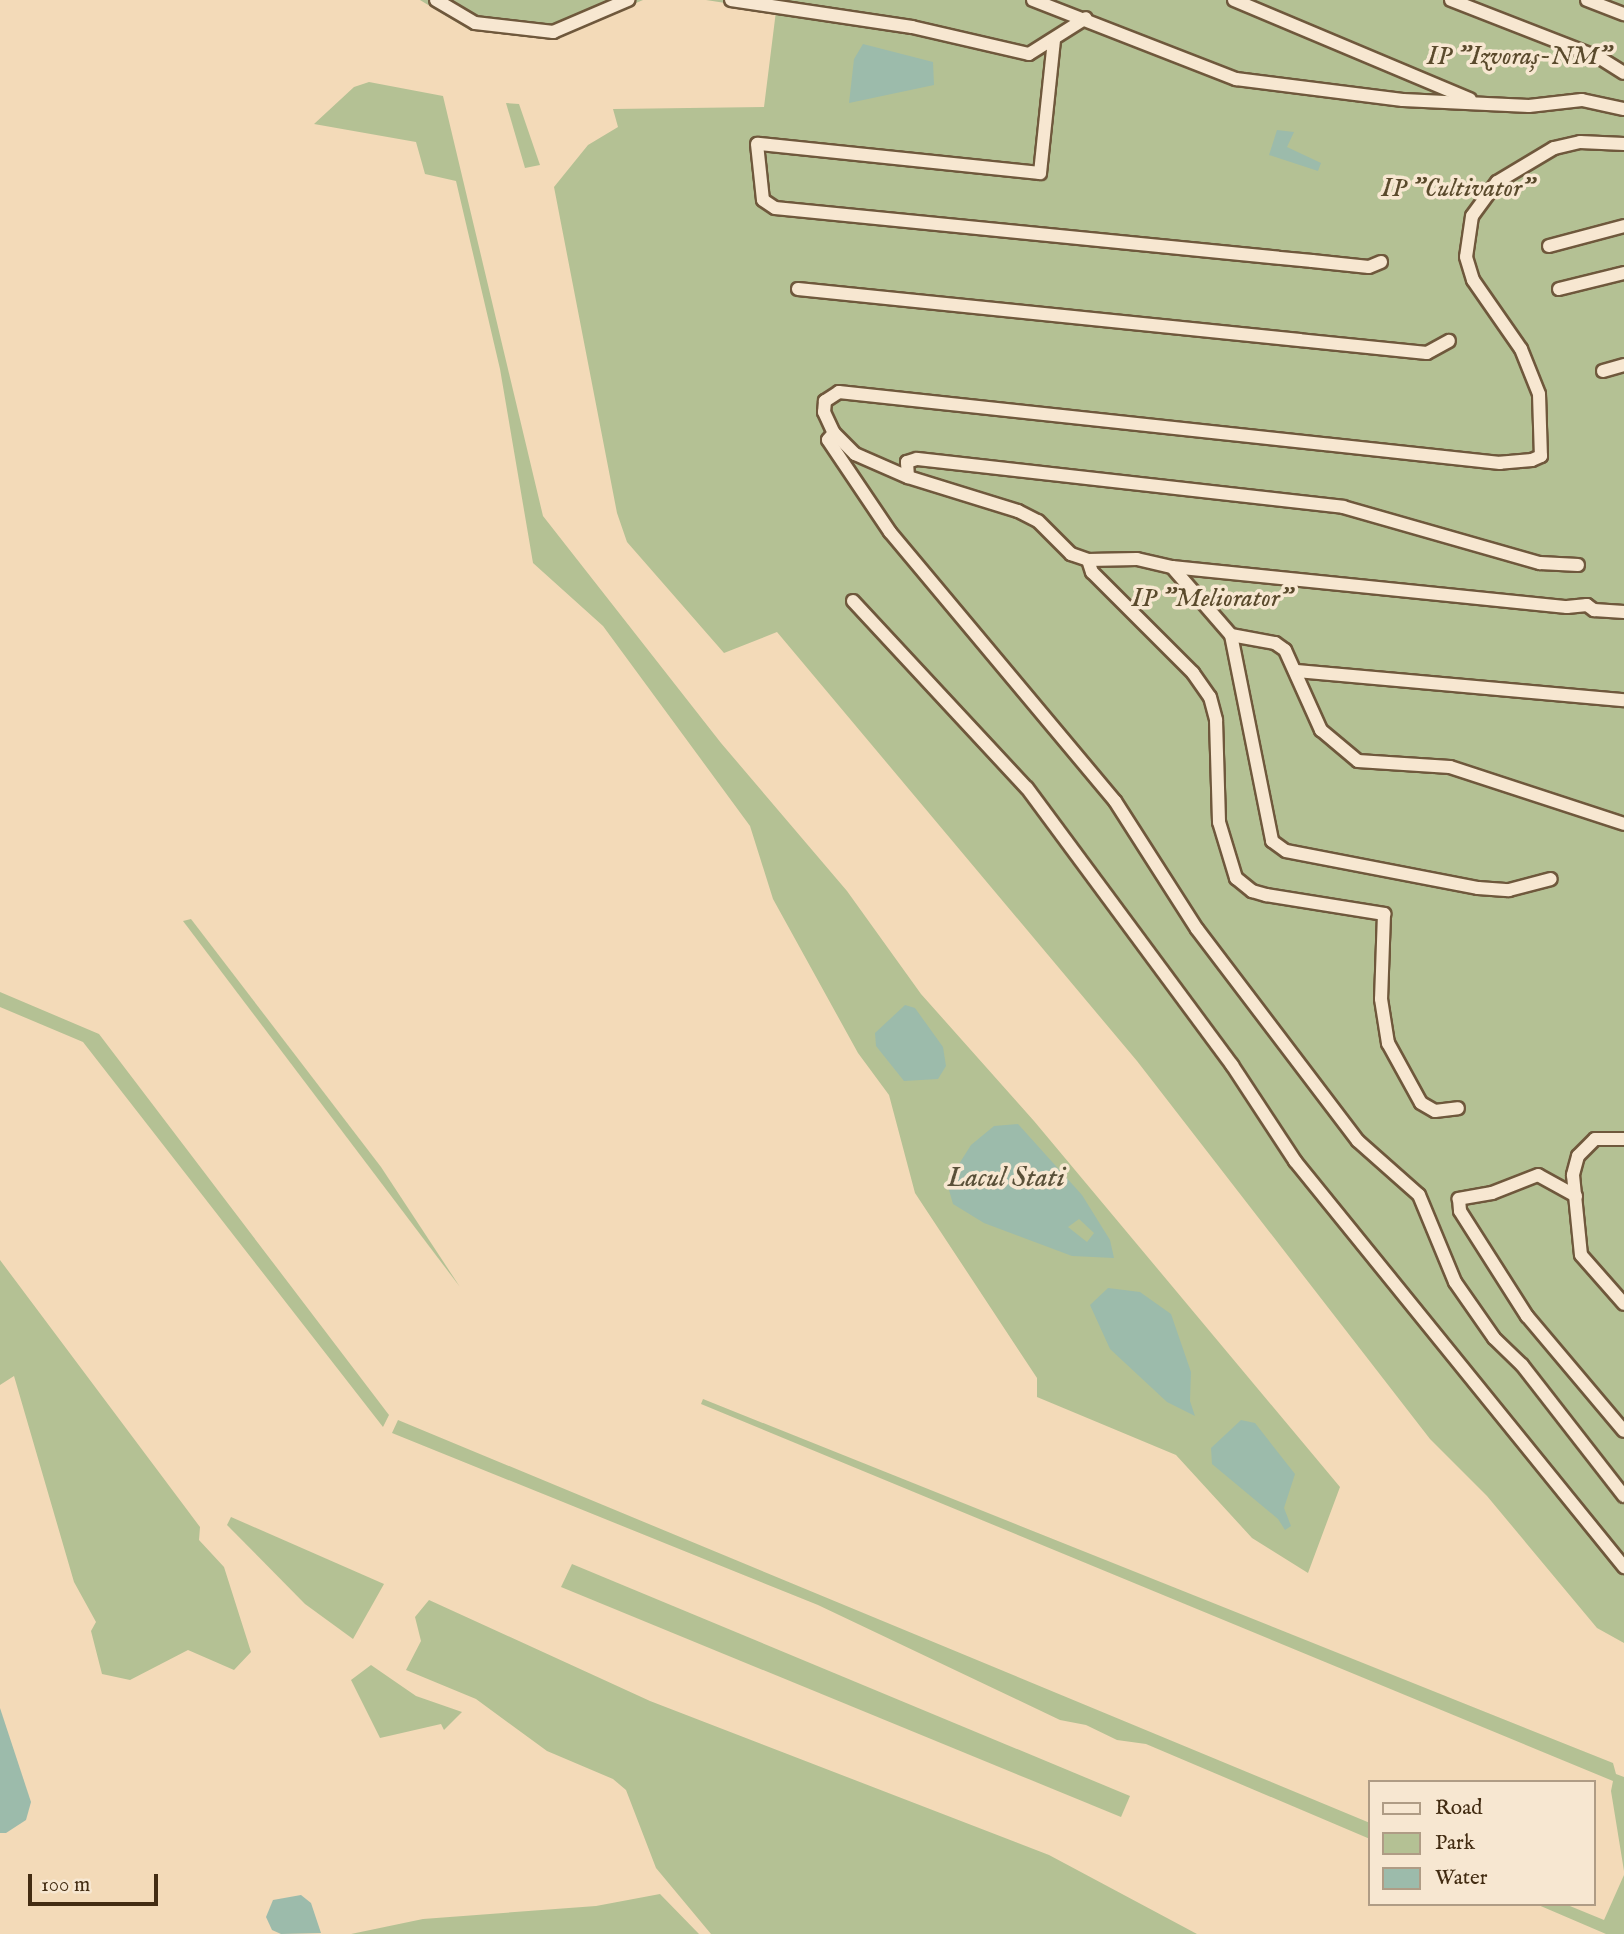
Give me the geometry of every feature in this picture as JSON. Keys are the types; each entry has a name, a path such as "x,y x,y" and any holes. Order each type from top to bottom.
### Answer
{"street":[{"path":"436,0 475,23 553,32 628,0"},
{"path":"731,0 912,27 1014,53 1037,52 1086,18"},
{"path":"1033,0 1086,18 1236,79 1403,100 1529,106 1582,100 1624,109"},
{"path":"1234,0 1476,102"},
{"path":"1451,0 1600,58 1624,73"},
{"path":"1587,0 1624,14"},
{"path":"1054,40 1040,173 757,144 764,200 775,208 1369,267 1381,262"},
{"path":"1624,144 1580,142 1554,148 1497,182 1472,216 1466,257 1474,280 1521,349 1539,394 1541,456 1532,460 1500,463 839,392 825,401 824,412 834,433 855,454 908,477 1018,511 1038,521 1071,554 1088,561 1137,559 1172,567 1567,607 1587,605 1594,610 1624,612"},
{"path":"1549,247 1624,226"},
{"path":"1559,289 1624,273"},
{"path":"798,289 1427,352 1449,341"},
{"path":"1603,371 1624,365"},
{"path":"834,433 828,440 890,532 1115,801 1197,929 1359,1141 1419,1195 1455,1282 1494,1338 1522,1364 1624,1496"},
{"path":"908,477 907,462 917,459 1343,507 1540,563 1577,565"},
{"path":"1088,561 1092,572 1193,673 1210,697 1216,720 1219,822 1236,878 1252,891 1266,895 1384,914 1381,999 1388,1043 1421,1103 1435,1111 1458,1108"},
{"path":"1172,567 1231,635 1272,841 1286,851 1478,888 1509,890 1551,879"},
{"path":"853,601 1027,788 1232,1065 1295,1161 1624,1567"},
{"path":"1231,635 1275,643 1297,671 1321,730 1358,761 1450,767 1624,824"},
{"path":"1297,671 1624,700"},
{"path":"1624,1139 1595,1139 1578,1156 1573,1175 1581,1255 1624,1304"},
{"path":"1576,1196 1538,1175 1492,1193 1459,1199 1460,1211 1527,1316 1624,1431"}],"green space":[{"path":"420,0 643,0 556,37 476,24 471,31"},
{"name":"IP \"Meliorator\"","path":"706,0 1624,0 1624,1643 1597,1628 1487,1496 1430,1439 1137,1061 777,632 724,653 627,542 617,513 554,187 588,145 618,127 613,109 764,107 776,11"},
{"path":"369,82 443,96 543,516 721,743 847,891 921,994 1034,1121 1340,1487 1308,1573 1252,1538 1176,1455 1037,1397 1037,1378 915,1193 889,1095 858,1053 773,899 750,826 603,626 533,563 500,369 456,181 425,174 416,142 314,124 354,87"},
{"path":"506,103 519,104 540,165 525,168"},
{"path":"191,919 381,1167 460,1287 183,921"},
{"path":"0,992 99,1034 389,1415 383,1427 83,1042 0,1007"},
{"path":"0,1260 200,1527 199,1540 224,1567 251,1652 234,1670 188,1650 130,1680 102,1674 91,1631 96,1622 74,1582 14,1376 0,1385"},
{"path":"703,1399 1613,1763 1616,1774 1624,1777 1624,1871 1611,1791 1613,1781 701,1404"},
{"path":"398,1420 1368,1822 1368,1838 1146,1744 1117,1740 1086,1725 1060,1720 818,1605 392,1433"},
{"path":"231,1517 384,1584 353,1639 305,1604 227,1525"},
{"path":"572,1564 1130,1796 1121,1817 561,1587"},
{"path":"429,1600 650,1701 1049,1855 1197,1934 711,1934 656,1868 626,1790 613,1779 547,1751 476,1699 406,1670 421,1641 415,1617"},
{"path":"371,1665 416,1696 462,1712 444,1730 441,1724 380,1738 351,1680"},
{"path":"1624,1875 1624,1934 1606,1934 1541,1906 1570,1906 1604,1920"},
{"path":"660,1894 699,1934 351,1934 423,1919 596,1906"}],"water":[{"path":"863,44 933,62 934,85 849,103 854,59"},
{"path":"1277,130 1294,132 1287,147 1321,163 1318,171 1269,155"},
{"path":"905,1005 915,1008 943,1047 946,1066 938,1079 904,1081 876,1046 875,1033"},
{"name":"Lacul Stati","path":"1018,1124 1082,1195 1110,1240 1114,1258 1072,1256 984,1223 953,1204 947,1183 971,1145 994,1126","holes":["1079,1219 1094,1233 1087,1242 1068,1227"]},
{"path":"1108,1288 1140,1292 1171,1314 1191,1372 1190,1401 1195,1416 1167,1402 1110,1349 1090,1305"},
{"path":"1241,1420 1255,1423 1295,1474 1284,1508 1291,1526 1285,1530 1278,1519 1212,1464 1211,1448"},
{"path":"0,1708 31,1802 26,1820 6,1833 0,1833"},
{"path":"301,1895 311,1903 321,1933 281,1934 272,1930 266,1917 273,1900"}],"park label":[{"name":"IP \"Izvoraș-NM\"","path":"1519,57"},
{"name":"IP \"Cultivator\"","path":"1458,189"}]}
